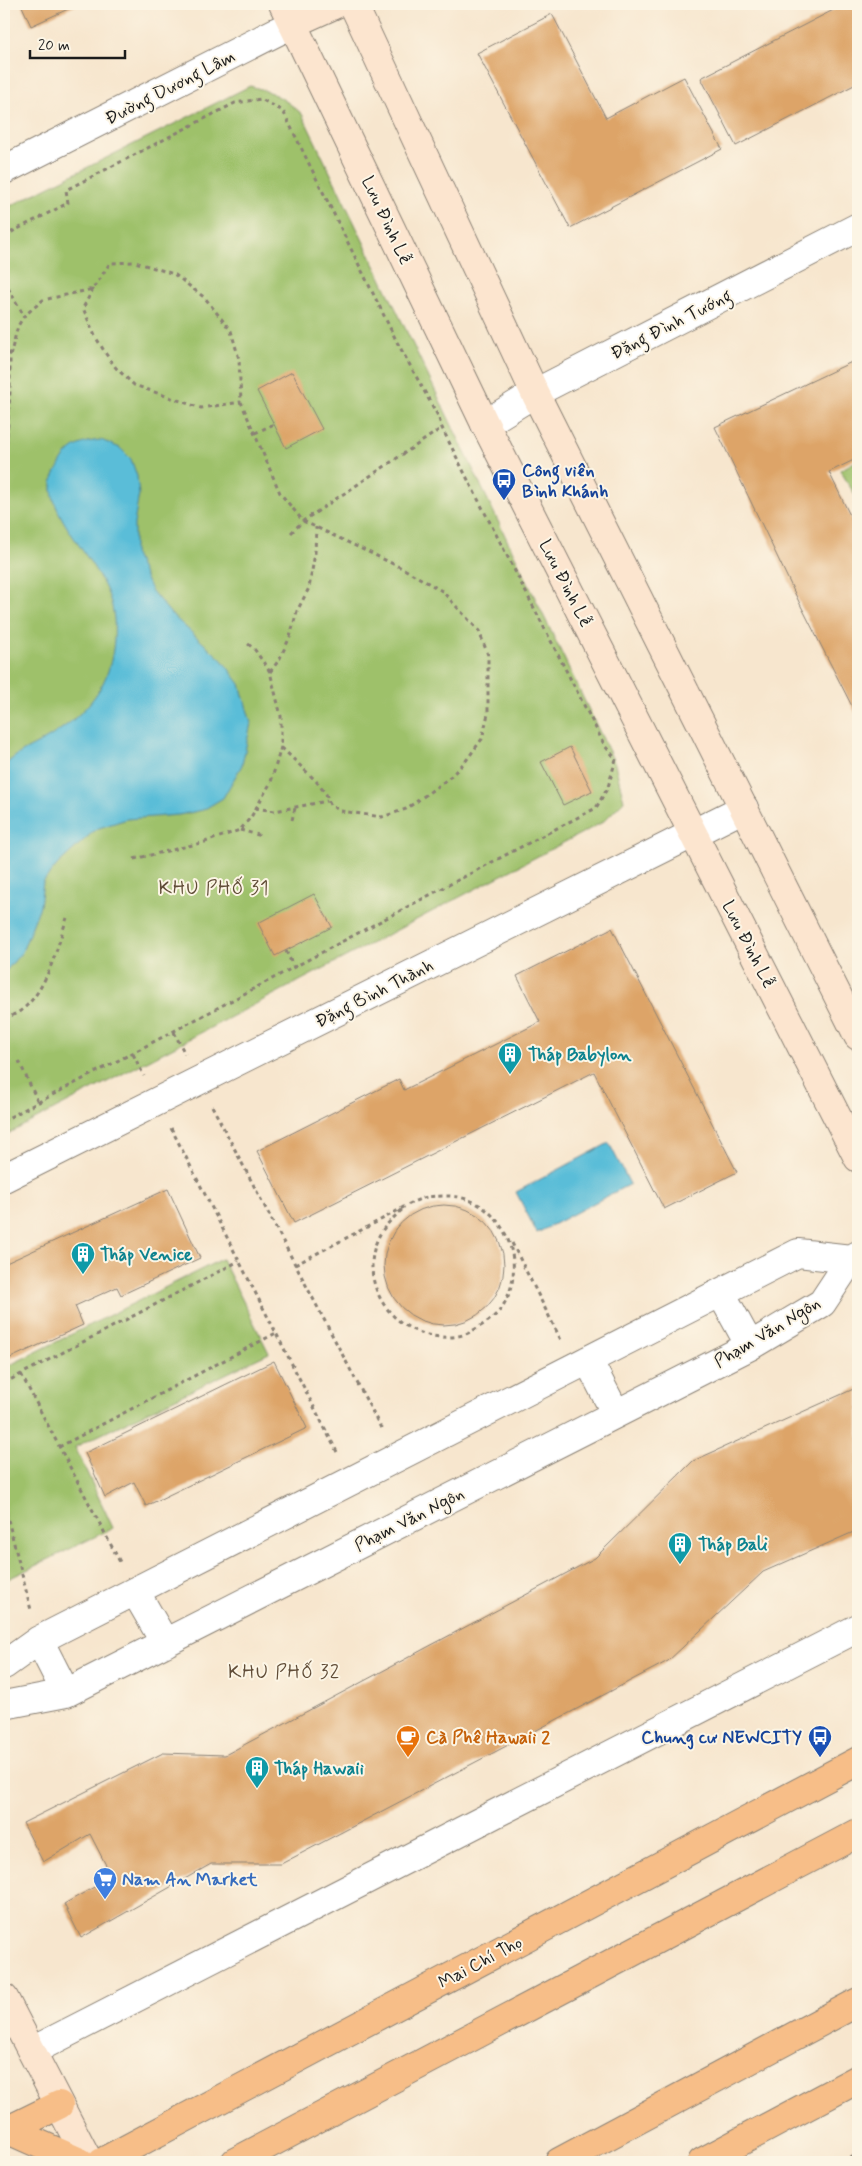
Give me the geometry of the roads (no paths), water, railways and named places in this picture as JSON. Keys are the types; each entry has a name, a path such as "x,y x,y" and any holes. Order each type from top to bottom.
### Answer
{"main road":[{"name":"Mai Chí Thọ","path":"102,2162 858,1761"},
{"path":"236,2162 858,1832"},
{"path":"558,2162 858,2002"},
{"path":"702,2162 858,2079"},
{"path":"6,2131 59,2105"},
{"path":"6,2131 80,2162"}],"street":[{"name":"Đường Dương Lâm","path":"4,170 288,14 336,4"},
{"path":"353,4 535,393 858,1036"},
{"name":"Lưu Đình Lễ","path":"288,14 485,424 858,1158"},
{"name":"Đặng Đình Tướng","path":"485,424 535,393 858,227"},
{"name":"Đặng Bình Thành","path":"4,1178 744,808"},
{"name":"Phạm Văn Ngôn","path":"4,1665 39,1640 798,1254 855,1257"},
{"name":"Phạm Văn Ngôn","path":"4,1705 66,1692 750,1346 822,1303 855,1257"},
{"path":"721,1293 750,1346"},
{"path":"582,1364 616,1414"},
{"path":"135,1591 165,1643"},
{"path":"32,2051 858,1628"},
{"path":"39,1640 66,1692"},
{"path":"4,1998 89,2162"}],"water":[{"path":"101,440 120,448 131,459 137,476 139,494 134,524 134,553 151,590 171,614 222,660 240,684 251,723 242,765 223,798 203,810 179,815 127,819 96,829 58,864 43,882 40,906 22,952 4,973 4,766 11,759 59,731 80,714 104,681 112,654 114,618 108,594 59,512 53,497 52,483 63,460 71,450 87,442"},
{"path":"609,1143 630,1184 537,1233 516,1192"}],"place":[{"name":"Công viên Bình Khánh","path":"504,501"},
{"name":"Tháp Babylon","path":"510,1075"},
{"name":"Tháp Venice","path":"83,1275"},
{"name":"Tháp Bali","path":"680,1565"},
{"name":"Cà Phê Hawaii 2","path":"408,1758"},
{"name":"Chung cư NEWCITY","path":"820,1758"},
{"name":"Tháp Hawaii","path":"257,1789"},
{"name":"Nam An Market","path":"105,1900"}],"district":[{"name":"KHU PHỐ 31","path":"214,887"},
{"name":"KHU PHỐ 32","path":"284,1671"}]}
